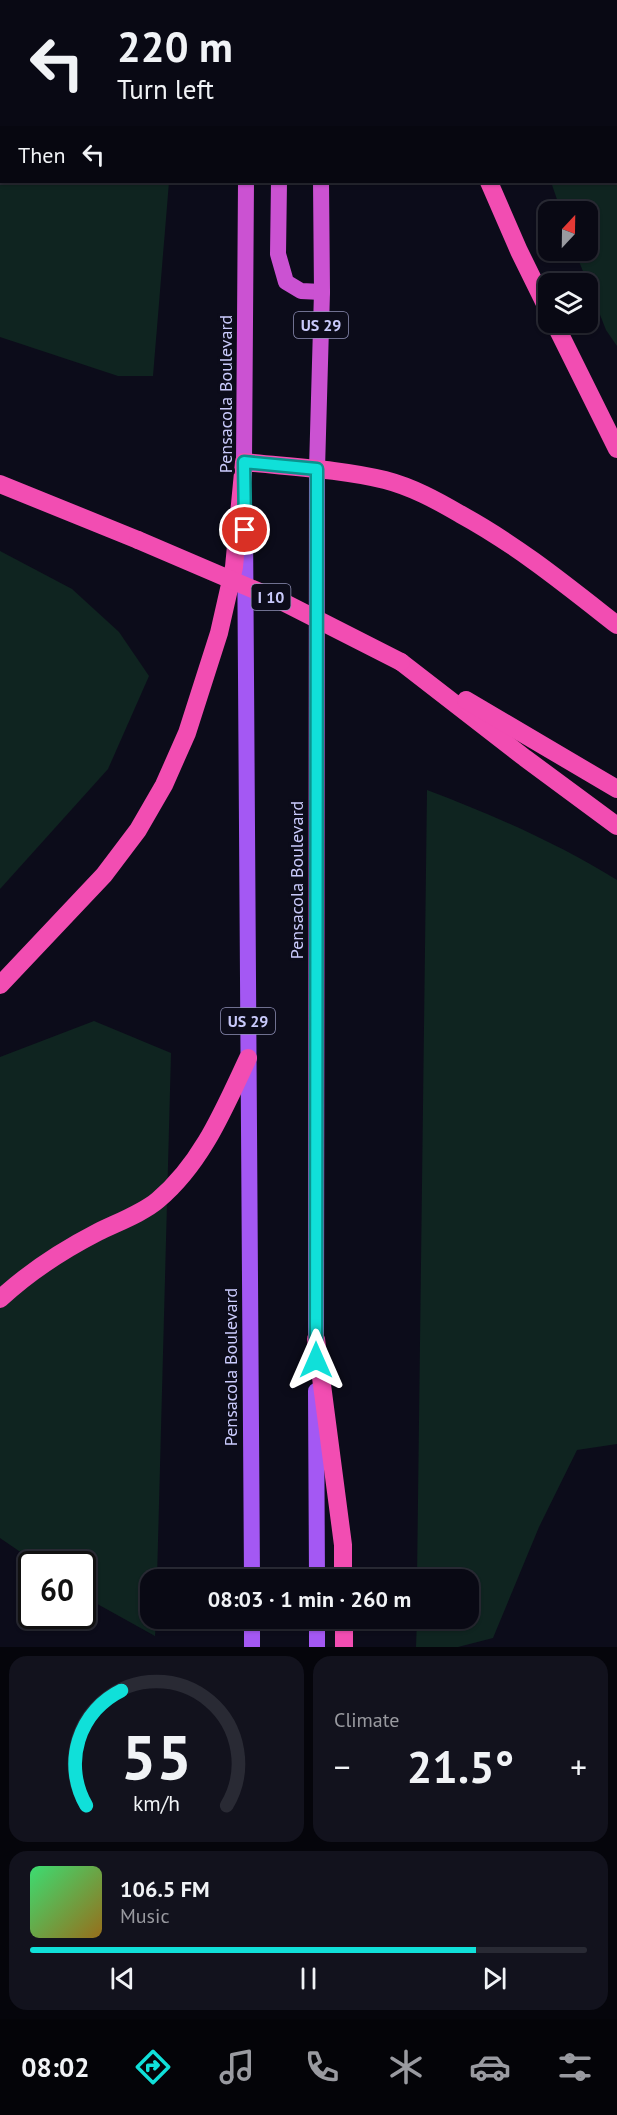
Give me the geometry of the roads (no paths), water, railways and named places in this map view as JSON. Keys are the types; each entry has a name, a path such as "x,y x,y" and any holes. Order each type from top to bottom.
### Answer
{"highway":[{"name":"Pensacola Boulevard","path":"244,462 246,183"},
{"path":"279,183 278,254 286,282 301,291 322,292"},
{"name":"Pensacola Boulevard","path":"316,1339 317,469 322,292 321,183"},
{"path":"489,183 538,290"},
{"path":"559,333 617,449"},
{"path":"0,985 104,875 138,830 164,785 187,733 219,633 234,567 244,462 317,469 385,480 421,492 497,534 536,561 617,625"},
{"name":"I 10","path":"0,484 283,602 401,662 617,789"},
{"path":"401,662 617,826"},
{"path":"0,1299 18,1282 79,1242 156,1202 185,1175 210,1136 248,1058"},
{"path":"316,1339 343,1545 344,1569"},
{"path":"344,1629 344,1647"}],"main road":[{"name":"Pensacola Boulevard","path":"244,462 252,1569"},
{"name":"Pensacola Boulevard","path":"316,1339 317,1569"},
{"path":"252,1629 252,1647"},
{"path":"317,1629 317,1647"}]}
